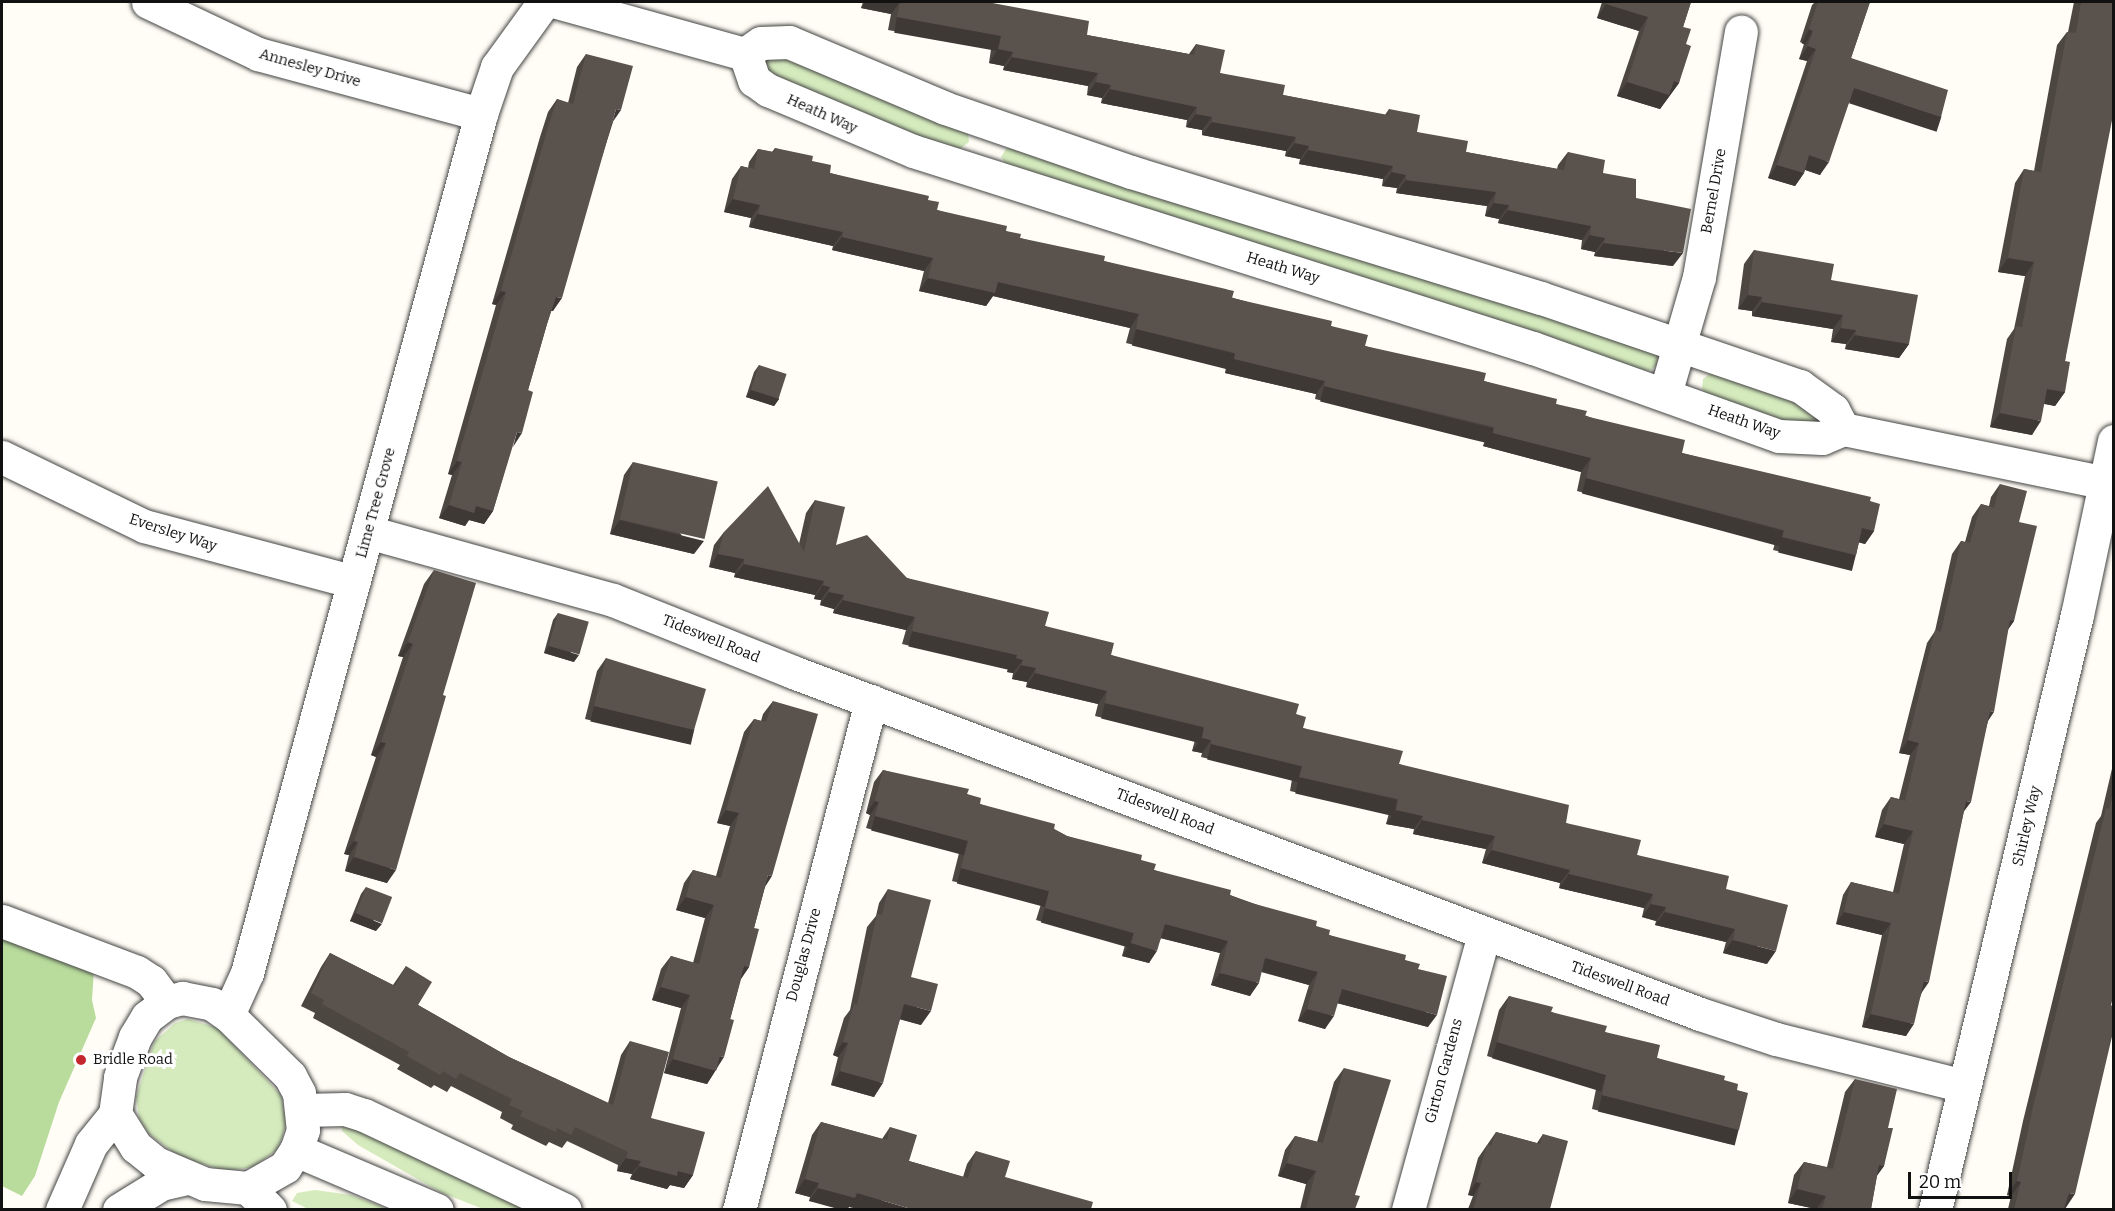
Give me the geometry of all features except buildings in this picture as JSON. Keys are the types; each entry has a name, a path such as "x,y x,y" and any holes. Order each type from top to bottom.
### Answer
{"street":[{"name":"Annesley Drive","path":"148,2 258,54 481,114"},
{"name":"Lime Tree Grove","path":"228,1015 247,973 481,114 497,67 544,2"},
{"path":"557,2 745,54 761,43 789,42 899,90 1131,172 1541,298 1681,348 1800,386 1833,410 1844,429"},
{"name":"Bernel Drive","path":"1665,394 1681,348 1699,277 1741,32"},
{"name":"Heath Way","path":"745,54 754,80 768,90 858,130 977,172 1508,340 1779,436 1822,438 1844,429 2105,483"},
{"path":"977,172 993,125"},
{"name":"Shirley Way","path":"1935,1209 2077,615 2114,441"},
{"name":"Eversley Way","path":"2,457 144,526 354,582"},
{"name":"Tideswell Road","path":"368,532 614,600 871,701 1484,934 1776,1039 1964,1086"},
{"name":"Douglas Drive","path":"739,1209 871,701"},
{"path":"2,921 137,972 151,981 167,1002"},
{"name":"Girton Gardens","path":"1408,1209 1484,934"},
{"path":"196,999 228,1015 290,1076 303,1110 303,1130 296,1150 259,1199 229,1188 188,1178 156,1163 136,1147 116,1114 116,1096 135,1036 147,1017 167,1002 196,999"},
{"path":"303,1110 345,1109 364,1115 565,1209"},
{"path":"62,1209 91,1144 116,1114"},
{"path":"296,1150 435,1209"},
{"path":"119,1209 161,1184 188,1178"}],"green space":[{"path":"768,51 968,132 969,142 960,149 909,133 768,75 761,59"},
{"path":"1012,146 1317,240 1658,354 1659,364 1649,371 1639,369 1007,165 1001,157 1006,149"},
{"path":"1712,372 1787,395 1821,414 1820,424 1785,422 1707,394 1702,389 1703,379"},
{"path":"2,937 94,970 92,1000 96,1018 59,1102 35,1176 22,1196 2,1186"},
{"path":"188,1019 218,1028 281,1095 286,1121 278,1149 253,1167 226,1171 180,1157 149,1134 139,1118 136,1097 154,1042 175,1023"},
{"path":"343,1121 539,1209 483,1209 440,1192 358,1145 342,1131"},
{"path":"315,1190 351,1195 388,1209 308,1209 292,1201 297,1193"}],"place":[{"name":"Bridle Road","path":"81,1060"}]}
